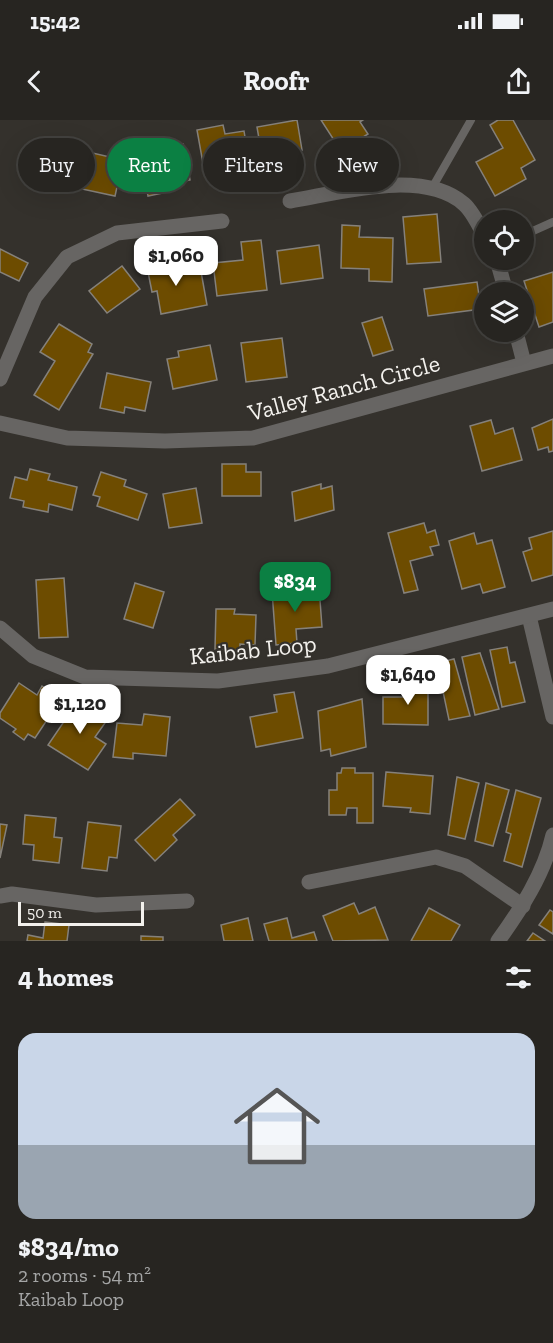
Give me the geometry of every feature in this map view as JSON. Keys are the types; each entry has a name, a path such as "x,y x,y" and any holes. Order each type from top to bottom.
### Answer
{"street":[{"path":"290,201 402,183 432,188 465,204 474,219"},
{"path":"0,379 35,297 67,257 117,233 222,221"},
{"path":"519,342 524,363"},
{"name":"Valley Ranch Circle","path":"0,423 67,438 165,441 253,438 553,356"},
{"name":"Kaibab Loop","path":"0,628 33,656 85,677 218,681 328,666 553,609"},
{"path":"529,616 553,717"},
{"path":"498,941 523,906 549,852 553,835"},
{"path":"309,882 436,858 465,866 523,906"},
{"path":"0,896 12,894 96,905 187,901"}],"lane":[{"path":"432,188 471,120"},
{"path":"534,231 553,222"}],"building":[{"path":"297,120 300,138 259,138 257,127"},
{"path":"321,120 363,120 360,122 368,134 362,138 333,138"},
{"path":"498,120 513,120 535,160 521,168 526,179 495,196 476,162 503,148 490,125"},
{"path":"223,125 225,134 244,131 245,138 203,138 203,163 197,130"},
{"path":"95,154 107,156 107,192 116,192 115,196 95,192"},
{"path":"147,192 163,192 163,193 148,196"},
{"path":"437,214 441,262 407,264 403,217"},
{"path":"342,225 360,226 359,237 393,238 392,282 369,281 369,269 341,268"},
{"path":"261,240 267,290 217,296 213,263 243,260 241,242"},
{"path":"319,245 323,278 281,284 277,251"},
{"path":"0,249 28,263 19,281 0,272"},
{"path":"165,258 168,272 200,266 207,305 161,314 157,291 152,292 146,262"},
{"path":"122,266 140,289 107,313 89,291"},
{"path":"553,272 553,322 539,327 534,312 534,282 524,281"},
{"path":"474,282 474,310 428,316 424,289"},
{"path":"382,317 393,350 373,356 362,323"},
{"path":"59,324 92,344 88,352 93,354 59,410 34,395 55,361 40,352"},
{"path":"282,338 287,377 246,382 241,343"},
{"path":"210,345 217,380 173,389 167,359 179,357 178,351"},
{"path":"107,373 151,382 145,411 125,407 124,413 100,408"},
{"path":"553,419 553,451 549,452 548,447 538,450 532,428"},
{"path":"491,420 495,434 513,428 522,460 482,471 470,426"},
{"path":"222,464 246,464 246,472 261,472 261,496 222,496"},
{"path":"30,469 50,474 48,480 77,487 72,510 49,504 48,512 23,507 24,501 10,498 15,477 27,480"},
{"path":"101,472 126,480 124,486 147,494 138,520 97,506 100,497 93,495"},
{"path":"321,484 321,489 332,486 334,510 295,521 292,492"},
{"path":"196,488 202,523 169,528 163,494"},
{"path":"424,523 427,533 435,530 439,545 430,547 433,555 410,561 418,590 404,593 388,533"},
{"path":"553,531 553,575 532,581 523,552 532,549 529,538"},
{"path":"474,533 477,544 492,540 505,587 483,593 480,584 462,589 449,541"},
{"path":"64,578 68,637 39,638 36,580"},
{"path":"135,583 164,592 153,628 124,619"},
{"path":"319,587 322,627 296,629 297,643 276,645 272,591"},
{"path":"216,609 235,609 234,614 256,615 255,645 240,644 240,650 215,649"},
{"path":"507,647 510,663 515,662 525,702 502,707 490,650"},
{"path":"480,653 499,709 475,715 462,657"},
{"path":"454,659 470,716 449,720 437,663"},
{"path":"405,681 428,681 428,725 383,724 383,697 405,697"},
{"path":"19,683 37,695 42,686 61,699 35,738 28,734 24,740 13,732 16,729 0,718 0,713"},
{"path":"294,692 303,738 256,747 250,717 277,712 274,695"},
{"path":"80,698 98,710 94,715 105,723 95,737 106,744 88,770 48,745"},
{"path":"362,699 366,747 331,756 330,749 321,751 318,711"},
{"path":"144,714 170,717 166,756 133,753 133,759 113,757 117,723 142,725"},
{"path":"342,768 355,768 355,773 373,773 373,823 357,823 357,808 347,808 346,815 329,815 329,790 337,790 337,773 341,773"},
{"path":"386,772 433,776 430,814 410,812 411,808 383,806"},
{"path":"457,777 479,783 465,839 448,835"},
{"path":"486,783 509,790 493,846 475,841"},
{"path":"516,790 541,798 522,867 504,861 511,834 506,832"},
{"path":"180,799 195,815 173,835 177,840 155,861 135,840"},
{"path":"25,815 56,818 54,837 62,838 59,863 33,860 34,845 23,844"},
{"path":"88,822 121,826 117,858 109,857 107,871 82,868"},
{"path":"0,824 7,825 0,858"},
{"path":"354,903 359,914 375,907 388,940 333,941 323,916"},
{"path":"429,908 460,925 451,941 411,941"},
{"path":"550,910 553,912 553,934 539,925"},
{"path":"248,918 253,941 224,941 221,925"},
{"path":"287,918 292,938 314,932 317,941 269,941 264,924"},
{"path":"45,922 69,925 67,941 27,941 28,935 43,938"},
{"path":"533,933 545,941 527,941"},
{"path":"141,936 163,937 163,941 141,941"}]}
